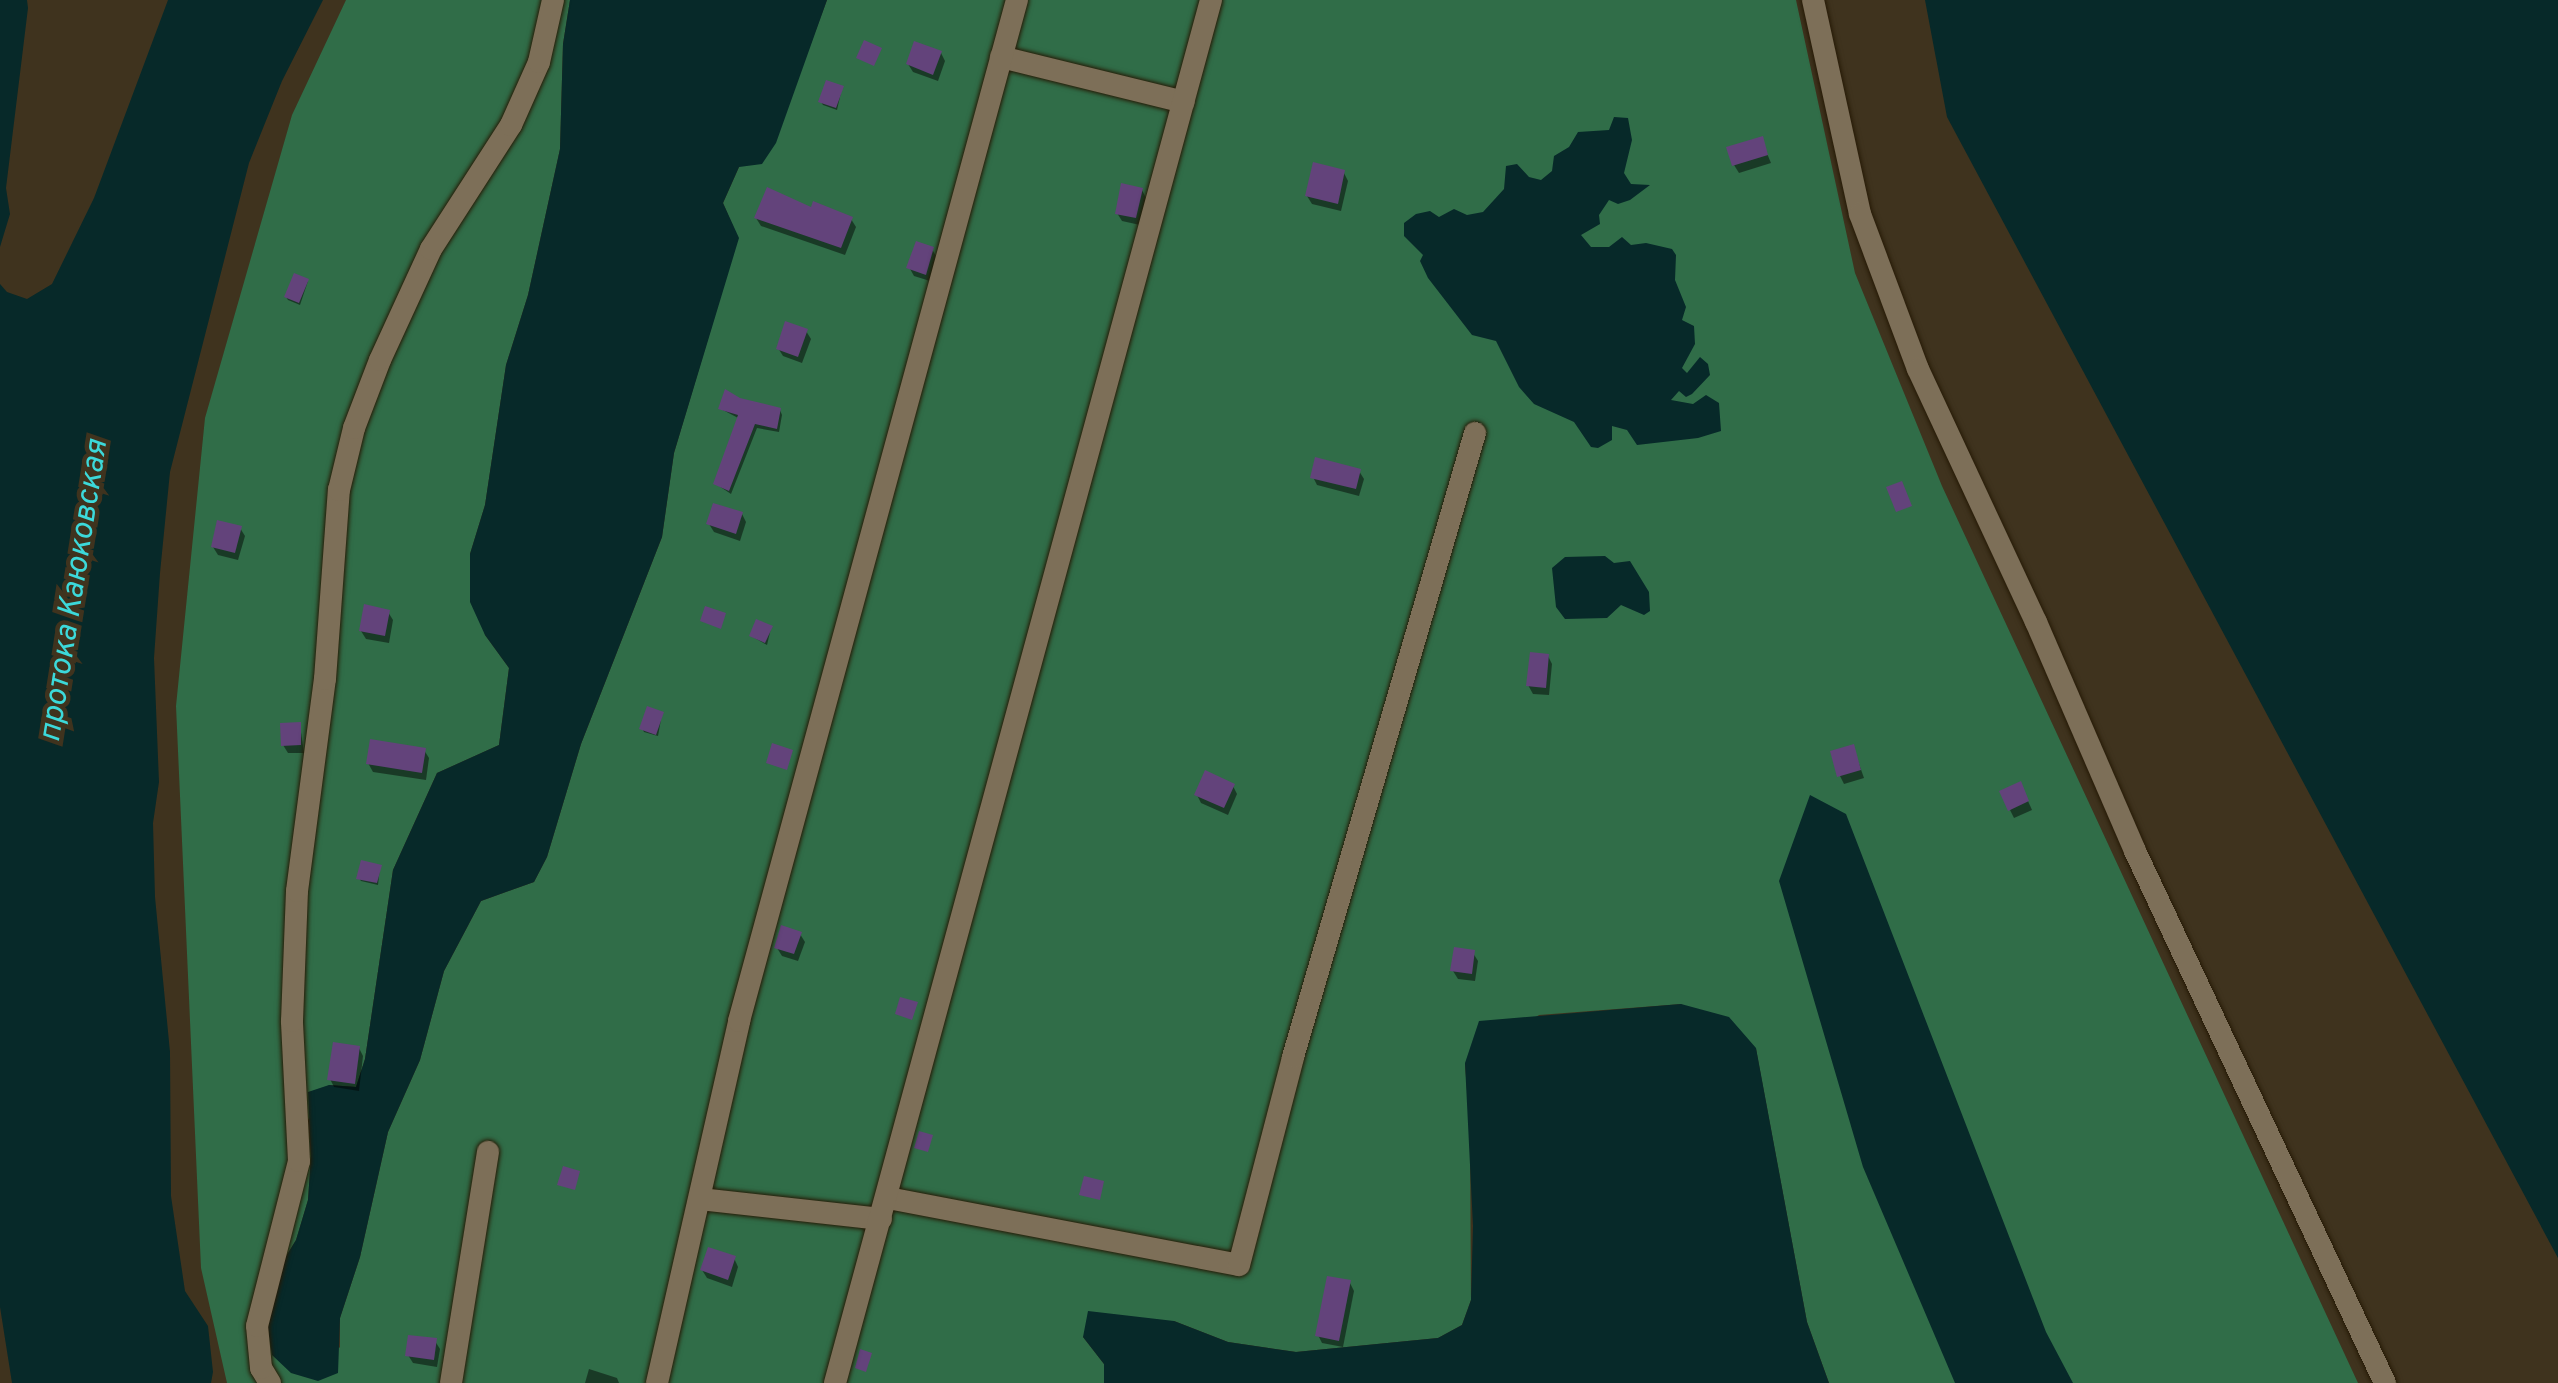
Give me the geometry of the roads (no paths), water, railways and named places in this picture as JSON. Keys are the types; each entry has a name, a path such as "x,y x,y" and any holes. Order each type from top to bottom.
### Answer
{"lane":[{"path":"270,1383 261,1368 258,1326 299,1161 292,1021 297,891 325,679 339,490 354,428 380,360 432,249 511,125 539,62 553,0"},
{"path":"657,1383 739,1021 1017,0"},
{"path":"835,1383 1211,0"},
{"path":"1813,0 1860,214 1918,369 2036,622 2135,851 2384,1383"},
{"path":"1001,57 1184,102"},
{"path":"700,1199 884,1209 1238,1265 1293,1056 1475,433"},
{"path":"450,1383 488,1152"}],"water":[{"path":"0,0 27,0 28,8 6,188 10,214 0,247"},
{"name":"протока Каюковская","path":"168,0 323,0 282,81 249,163 170,472 160,573 154,658 159,782 153,823 155,897 170,1052 171,1196 185,1291 208,1326 213,1372 211,1383 12,1383 0,1307 0,284 7,292 27,299 52,284 94,198"},
{"path":"570,0 827,0 776,143 762,164 739,167 723,203 739,238 674,453 662,537 581,744 547,857 534,882 481,901 444,971 420,1060 388,1132 360,1257 340,1318 338,1373 318,1381 291,1373 272,1355 266,1318 271,1281 296,1240 308,1200 308,1092 329,1085 356,1087 365,1059 393,870 437,773 499,745 509,668 485,635 470,602 470,554 485,505 506,365 528,295 560,149 563,44"},
{"path":"1925,0 2558,0 2558,1258 1947,117"},
{"path":"1614,117 1628,118 1632,140 1624,173 1631,184 1650,185 1630,200 1618,204 1609,200 1599,215 1600,224 1581,235 1591,247 1609,247 1622,237 1631,245 1646,243 1672,249 1676,255 1675,280 1686,307 1682,320 1694,326 1695,344 1682,368 1687,373 1700,357 1708,364 1710,375 1692,394 1686,397 1679,391 1671,400 1693,404 1706,395 1719,403 1721,431 1698,438 1637,445 1627,430 1612,426 1612,440 1598,448 1591,447 1574,422 1534,404 1519,387 1496,341 1472,335 1428,278 1420,261 1423,255 1404,236 1404,223 1416,214 1430,211 1439,217 1454,209 1467,215 1483,212 1504,189 1506,166 1517,164 1529,177 1541,180 1552,171 1554,156 1569,147 1578,132 1609,130"},
{"path":"1605,556 1614,563 1630,561 1649,592 1650,611 1644,615 1621,605 1607,618 1565,619 1556,607 1552,568 1565,557"},
{"path":"1810,795 1846,814 2046,1332 2073,1383 1955,1383 1863,1167 1779,881"},
{"path":"1681,1004 1729,1017 1756,1048 1807,1322 1829,1383 1104,1383 1104,1364 1083,1337 1088,1311 1174,1321 1228,1342 1296,1352 1438,1338 1462,1325 1471,1300 1473,1226 1465,1063 1479,1021"}]}
